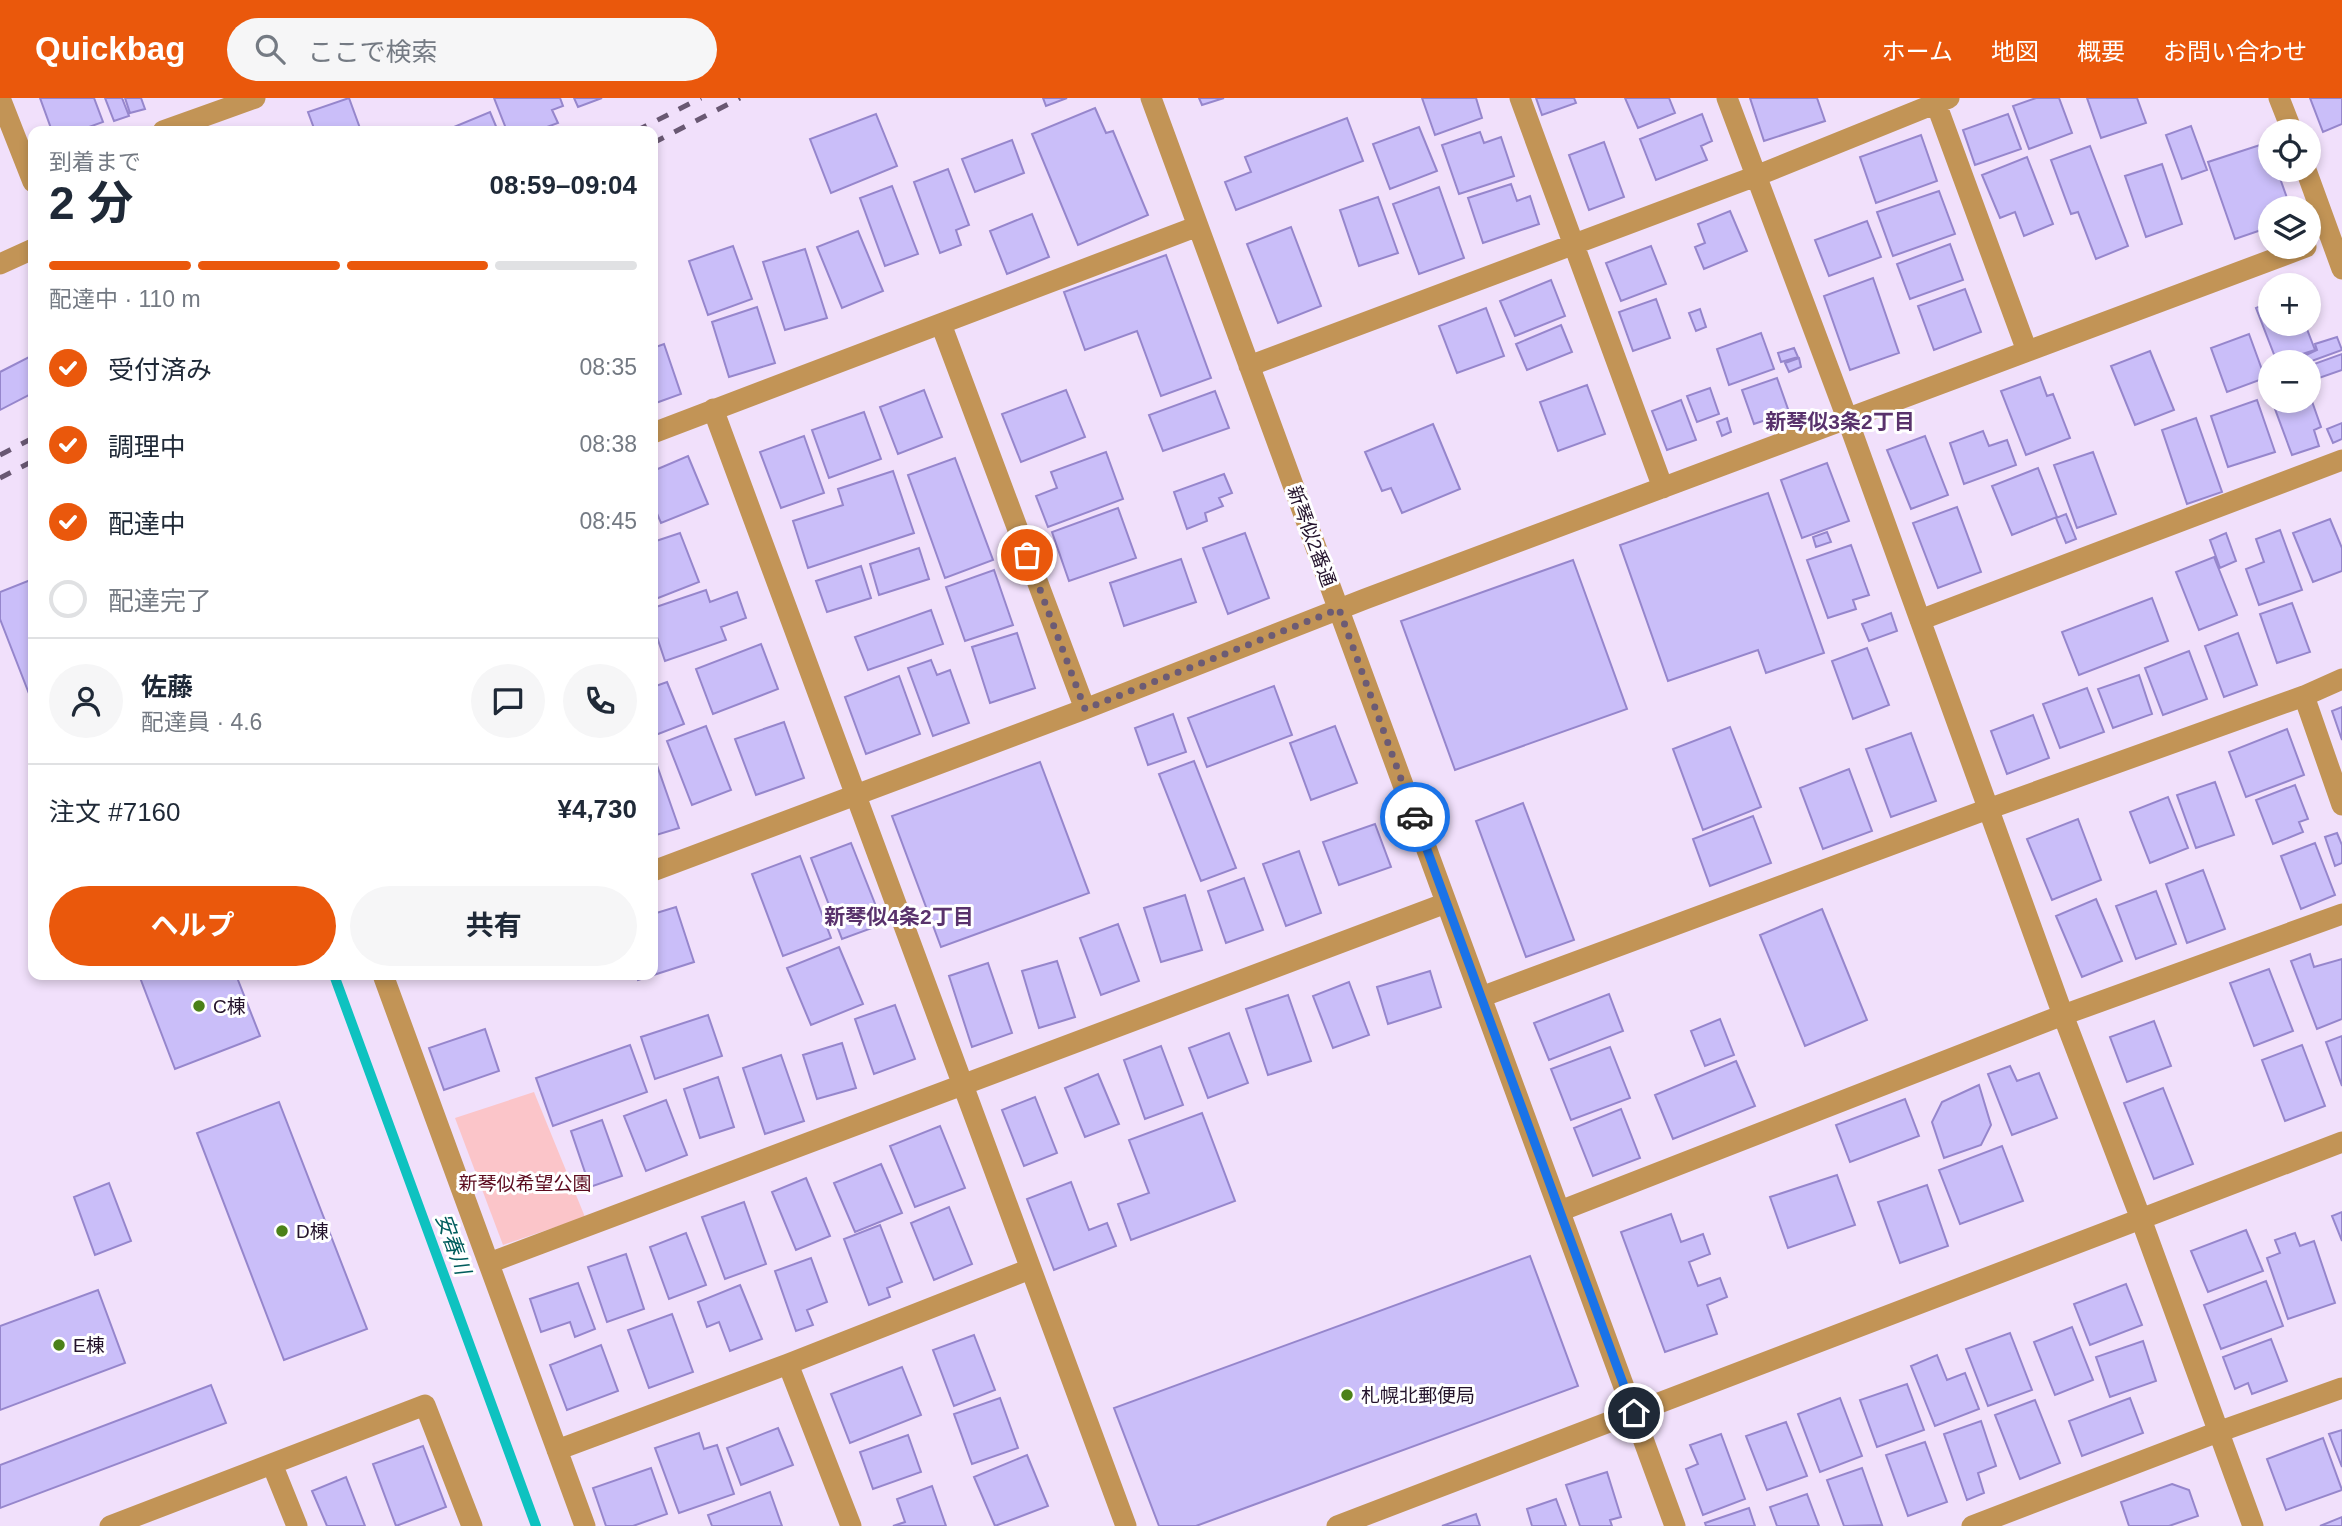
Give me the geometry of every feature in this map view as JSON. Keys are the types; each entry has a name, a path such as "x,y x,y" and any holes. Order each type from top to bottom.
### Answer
{"street":[{"path":"0,98 28,168"},
{"path":"177,126 255,98"},
{"name":"新琴似2番通","path":"1151,98 1675,1526"},
{"path":"1520,98 1663,488"},
{"path":"1727,98 2253,1526"},
{"path":"2279,98 2287,119"},
{"path":"1249,366 1756,176 1939,100 2027,351"},
{"path":"2311,182 2336,236 2342,269"},
{"path":"658,431 1198,226"},
{"path":"0,264 28,251"},
{"path":"658,869 1085,709 1339,609 2272,259"},
{"path":"941,324 1085,709"},
{"path":"713,409 1126,1526"},
{"path":"1920,620 2342,460"},
{"path":"1481,997 1988,809 2304,696 2342,679"},
{"path":"2304,696 2342,804"},
{"path":"489,1264 1446,903"},
{"path":"1560,1211 2063,1016 2342,914"},
{"path":"385,980 585,1526"},
{"path":"1337,1526 2342,1142"},
{"path":"557,1450 788,1364 1030,1269"},
{"path":"788,1364 851,1526"},
{"path":"1972,1526 2218,1432 2342,1388"},
{"path":"110,1526 425,1405 472,1526"},
{"path":"272,1464 297,1526"}],"green space":[{"name":"新琴似希望公園","path":"534,1092 585,1217 503,1245 455,1118"}],"building":[{"path":"40,98 94,98 103,122 92,126 50,126"},
{"path":"105,98 122,98 129,116 114,121"},
{"path":"125,98 141,98 145,109 130,113"},
{"path":"349,98 359,126 313,126 308,112"},
{"path":"494,98 560,98 563,106 552,110 558,123 550,126 505,126"},
{"path":"574,98 602,98 578,107"},
{"path":"1043,98 1067,98 1046,106"},
{"path":"1199,98 1224,98 1202,105"},
{"path":"1422,98 1476,98 1482,118 1435,135"},
{"path":"1536,98 1574,98 1576,103 1542,115"},
{"path":"1625,98 1669,98 1675,113 1638,128"},
{"path":"1750,98 1817,98 1825,121 1764,141"},
{"path":"2036,98 2059,98 2072,133 2029,149 2013,106"},
{"path":"2087,98 2137,98 2146,123 2101,138"},
{"path":"2310,98 2342,98 2342,124 2323,132 2321,119 2318,119"},
{"path":"1095,108 1106,133 1113,131 1148,215 1078,245 1032,134"},
{"path":"490,112 496,126 456,126"},
{"path":"876,114 897,166 831,193 810,139"},
{"path":"1702,114 1712,141 1701,146 1707,160 1656,180 1640,139"},
{"path":"2008,114 2021,149 1975,165 1963,130"},
{"path":"1347,118 1363,161 1236,210 1225,182 1251,172 1245,157"},
{"path":"2191,126 2207,170 2182,179 2166,135"},
{"path":"1419,127 1437,171 1390,189 1373,144"},
{"path":"1480,132 1484,143 1501,137 1514,176 1459,194 1442,145"},
{"path":"1921,135 1937,181 1876,203 1860,157"},
{"path":"1012,140 1024,173 975,192 962,159"},
{"path":"1604,142 1624,197 1589,210 1569,155"},
{"path":"2090,146 2128,246 2096,259 2078,212 2071,214 2051,160"},
{"path":"2258,146 2258,182 2281,182 2286,196 2258,196 2258,231 2235,239 2208,162"},
{"path":"2027,157 2053,224 2024,236 2015,212 2000,218 1982,175"},
{"path":"2162,164 2182,224 2146,237 2125,176"},
{"path":"948,169 969,225 956,230 961,245 940,253 914,182"},
{"path":"1511,184 1517,201 1530,196 1539,224 1483,243 1468,198"},
{"path":"892,186 918,254 885,266 860,198"},
{"path":"1439,187 1464,258 1419,274 1393,204"},
{"path":"1939,191 1955,234 1893,256 1877,212"},
{"path":"1378,197 1398,253 1359,266 1340,210"},
{"path":"1730,211 1747,251 1704,269 1695,247 1705,243 1698,224"},
{"path":"1032,214 1049,257 1007,274 990,231"},
{"path":"1867,221 1881,257 1829,276 1815,240"},
{"path":"1291,227 1321,306 1278,323 1247,244"},
{"path":"858,231 883,291 842,308 817,247"},
{"path":"1950,244 1963,280 1910,299 1897,264"},
{"path":"733,246 752,299 708,315 689,261"},
{"path":"1651,246 1666,284 1621,301 1606,263"},
{"path":"805,249 827,318 785,330 763,262"},
{"path":"1166,255 1211,378 1161,396 1137,331 1085,350 1064,292"},
{"path":"1873,278 1899,353 1850,370 1824,296"},
{"path":"1551,280 1565,316 1515,336 1500,301"},
{"path":"1965,289 1981,332 1934,350 1918,306"},
{"path":"1656,299 1670,338 1633,351 1619,312"},
{"path":"757,307 775,363 729,377 712,322"},
{"path":"1486,308 1504,356 1457,373 1439,326"},
{"path":"1700,309 1706,327 1696,331 1689,313"},
{"path":"1561,325 1572,352 1527,370 1516,344"},
{"path":"1761,333 1774,369 1729,385 1717,349"},
{"path":"2249,334 2258,359 2258,381 2227,392 2211,348"},
{"path":"2267,336 2310,336 2315,350 2272,350"},
{"path":"2337,337 2342,350 2321,358 2321,350 2317,350 2315,344"},
{"path":"664,344 681,394 658,402 658,346"},
{"path":"1794,348 1798,357 1781,362 1778,353"},
{"path":"2150,351 2174,410 2135,425 2111,366"},
{"path":"2342,354 2342,370 2321,377 2321,362"},
{"path":"28,358 28,396 0,410 0,372"},
{"path":"1799,358 1801,367 1789,372 1785,363"},
{"path":"2040,377 2047,396 2053,394 2070,438 2026,455 2001,391"},
{"path":"1777,378 1789,412 1754,424 1742,390"},
{"path":"1587,385 1605,434 1558,451 1540,402"},
{"path":"1710,388 1719,414 1697,422 1687,396"},
{"path":"924,390 942,437 898,454 880,407"},
{"path":"1066,390 1085,437 1021,462 1002,414"},
{"path":"1215,391 1229,428 1163,451 1149,415"},
{"path":"1681,400 1696,440 1667,450 1652,411"},
{"path":"2257,400 2258,413 2262,413 2275,452 2228,467 2211,416"},
{"path":"864,412 881,459 829,478 812,430"},
{"path":"2276,413 2316,413 2321,427 2314,430 2319,446 2292,455"},
{"path":"1727,418 1731,432 1722,436 1717,422"},
{"path":"2196,418 2222,492 2187,504 2162,430"},
{"path":"2342,423 2342,439 2333,443 2327,429"},
{"path":"1433,424 1460,489 1402,513 1391,488 1382,491 1365,452"},
{"path":"1983,431 1989,446 2007,440 2016,465 1964,484 1950,443"},
{"path":"804,436 824,493 781,508 760,452"},
{"path":"1925,436 1948,495 1911,509 1887,450"},
{"path":"1106,452 1123,499 1048,527 1036,496 1057,488 1051,472"},
{"path":"2093,452 2116,514 2077,528 2054,465"},
{"path":"688,456 708,504 661,523 658,516 658,469"},
{"path":"955,458 993,560 945,578 908,475"},
{"path":"1827,463 1849,521 1802,538 1781,480"},
{"path":"2038,468 2057,517 2012,535 1992,486"},
{"path":"893,471 914,533 808,568 793,521 843,505 838,489"},
{"path":"1224,474 1232,493 1219,498 1223,506 1205,513 1207,521 1187,529 1174,492"},
{"path":"1768,493 1824,653 1766,673 1758,650 1668,681 1620,545"},
{"path":"1957,507 1981,572 1938,588 1913,523"},
{"path":"1118,508 1136,558 1069,581 1052,532"},
{"path":"2066,514 2076,539 2066,543 2056,518"},
{"path":"2330,519 2342,548 2342,571 2313,582 2293,533"},
{"path":"2280,530 2302,590 2259,605 2246,569 2264,562 2256,539"},
{"path":"1827,532 1831,542 1816,547 1813,537"},
{"path":"680,533 699,582 658,598 658,540"},
{"path":"1245,533 1269,598 1228,614 1203,548"},
{"path":"2226,533 2236,561 2220,568 2210,540"},
{"path":"1851,545 1869,595 1853,600 1856,609 1828,618 1807,560"},
{"path":"919,548 929,579 879,595 870,564"},
{"path":"2214,557 2237,615 2199,630 2176,572"},
{"path":"1181,559 1196,602 1124,626 1110,583"},
{"path":"1573,560 1627,709 1455,770 1401,621"},
{"path":"861,566 871,598 827,612 816,581"},
{"path":"994,570 1013,625 965,641 946,587"},
{"path":"28,581 28,691 0,619 0,592"},
{"path":"706,590 710,602 737,592 746,618 721,627 726,640 665,661 658,640 658,606"},
{"path":"2152,598 2168,641 2079,675 2062,632"},
{"path":"2292,603 2310,652 2277,663 2260,614"},
{"path":"931,610 943,644 868,670 855,637"},
{"path":"1891,613 1897,631 1869,641 1862,624"},
{"path":"1017,633 1035,688 990,703 972,647"},
{"path":"2238,633 2257,685 2224,697 2205,646"},
{"path":"761,644 778,689 713,714 696,669"},
{"path":"1867,648 1889,705 1853,719 1832,661"},
{"path":"2189,651 2207,699 2163,715 2145,668"},
{"path":"931,660 937,675 950,670 969,723 933,736 908,668"},
{"path":"2139,675 2152,714 2113,728 2098,689"},
{"path":"899,676 920,734 866,754 845,697"},
{"path":"667,682 684,724 658,734 658,685"},
{"path":"1274,686 1292,735 1207,767 1188,718"},
{"path":"2087,688 2104,732 2060,748 2043,704"},
{"path":"2342,707 2342,740 2332,711"},
{"path":"1173,714 1186,752 1148,765 1135,728"},
{"path":"2033,715 2049,758 2007,774 1991,731"},
{"path":"784,722 804,778 756,795 735,739"},
{"path":"706,726 731,790 692,805 667,741"},
{"path":"1335,726 1357,783 1311,800 1290,743"},
{"path":"1730,727 1761,807 1703,830 1673,749"},
{"path":"2287,729 2304,775 2246,797 2229,752"},
{"path":"1911,733 1936,801 1891,817 1866,749"},
{"path":"1194,761 1236,868 1201,881 1159,774"},
{"path":"1040,762 1089,893 941,947 892,816"},
{"path":"658,768 679,828 658,834"},
{"path":"1849,769 1872,831 1823,849 1800,788"},
{"path":"2215,782 2234,835 2196,848 2177,795"},
{"path":"2295,785 2308,819 2299,822 2303,832 2273,844 2256,800"},
{"path":"2168,797 2188,848 2150,863 2130,812"},
{"path":"1523,803 1574,940 1526,957 1476,821"},
{"path":"1753,816 1771,863 1710,886 1693,839"},
{"path":"2078,819 2101,880 2052,900 2027,839"},
{"path":"1375,824 1391,867 1339,885 1323,842"},
{"path":"2337,833 2342,845 2342,863 2335,866 2325,837"},
{"path":"851,843 883,924 842,939 811,858"},
{"path":"2315,843 2335,895 2301,909 2281,856"},
{"path":"1299,851 1321,913 1286,926 1263,864"},
{"path":"800,856 831,938 783,956 752,874"},
{"path":"2203,870 2225,929 2187,943 2166,884"},
{"path":"1244,878 1263,930 1226,943 1208,891"},
{"path":"2156,891 2176,944 2136,959 2116,906"},
{"path":"1185,895 1202,950 1161,962 1144,908"},
{"path":"2096,899 2122,961 2082,977 2056,916"},
{"path":"676,907 694,962 658,974 658,912"},
{"path":"1822,909 1867,1020 1805,1046 1760,935"},
{"path":"1118,924 1139,981 1101,995 1080,938"},
{"path":"839,947 863,1004 811,1025 787,968"},
{"path":"2310,954 2314,967 2342,959 2342,1019 2317,1029 2291,961"},
{"path":"1057,961 1075,1017 1039,1028 1022,971"},
{"path":"988,963 1012,1033 972,1047 949,976"},
{"path":"2269,969 2293,1031 2254,1046 2230,983"},
{"path":"1430,971 1441,1007 1388,1024 1377,987"},
{"name":"C棟","path":"141,980 238,980 260,1036 175,1069"},
{"path":"1349,982 1369,1035 1333,1048 1313,996"},
{"path":"1609,994 1623,1031 1549,1060 1534,1023"},
{"path":"1288,995 1311,1061 1268,1075 1246,1009"},
{"path":"895,1005 915,1059 874,1074 855,1019"},
{"path":"708,1015 722,1056 655,1079 641,1037"},
{"path":"1720,1019 1734,1055 1705,1066 1691,1031"},
{"path":"2154,1021 2171,1066 2127,1082 2110,1037"},
{"path":"485,1029 499,1071 444,1090 429,1048"},
{"path":"1229,1033 1248,1083 1208,1098 1189,1048"},
{"path":"2342,1036 2342,1086 2326,1042"},
{"path":"842,1043 856,1088 817,1099 803,1055"},
{"path":"630,1045 647,1092 553,1126 536,1078"},
{"path":"2302,1045 2325,1106 2285,1121 2262,1060"},
{"path":"1161,1046 1183,1105 1145,1119 1124,1060"},
{"path":"1610,1047 1630,1098 1571,1120 1551,1069"},
{"path":"781,1055 804,1121 765,1134 743,1068"},
{"path":"1736,1061 1755,1106 1673,1139 1655,1095"},
{"path":"2010,1066 2017,1081 2039,1073 2057,1118 2012,1135 1988,1074"},
{"path":"1098,1074 1119,1124 1085,1137 1065,1088"},
{"path":"718,1077 734,1127 700,1138 684,1089"},
{"path":"1979,1085 1991,1125 1981,1145 1944,1158 1932,1122 1942,1102"},
{"path":"2163,1088 2193,1164 2154,1179 2124,1103"},
{"path":"1035,1097 1057,1153 1024,1166 1002,1110"},
{"path":"1905,1099 1919,1136 1850,1162 1836,1125"},
{"path":"666,1100 687,1155 646,1171 624,1116"},
{"name":"D棟","path":"279,1102 367,1329 284,1360 197,1133"},
{"path":"1621,1109 1640,1158 1593,1176 1574,1128"},
{"path":"1202,1113 1235,1201 1131,1240 1118,1204 1149,1193 1129,1140"},
{"path":"602,1120 622,1176 590,1187 571,1131"},
{"path":"940,1126 965,1188 915,1207 890,1146"},
{"path":"2002,1146 2023,1201 1960,1224 1939,1170"},
{"path":"881,1164 902,1213 855,1232 834,1183"},
{"path":"1837,1175 1855,1225 1788,1248 1770,1197"},
{"path":"806,1178 830,1236 796,1250 772,1192"},
{"path":"1071,1182 1089,1230 1107,1223 1116,1246 1054,1270 1027,1199"},
{"path":"109,1183 131,1241 95,1255 74,1197"},
{"path":"1927,1185 1948,1246 1900,1263 1878,1202"},
{"path":"744,1202 766,1264 725,1279 702,1217"},
{"path":"949,1207 972,1264 934,1280 911,1223"},
{"path":"2342,1212 2342,1241 2332,1216"},
{"path":"1671,1214 1681,1242 1703,1234 1710,1254 1689,1262 1698,1286 1720,1278 1727,1297 1707,1305 1717,1334 1665,1352 1621,1232"},
{"path":"880,1225 902,1282 887,1288 890,1297 869,1305 844,1239"},
{"path":"2246,1230 2263,1271 2208,1292 2191,1251"},
{"path":"686,1233 706,1285 669,1299 650,1247"},
{"path":"2295,1233 2300,1246 2314,1241 2335,1303 2288,1319 2267,1258 2280,1253 2275,1240"},
{"path":"626,1254 644,1309 607,1322 588,1267"},
{"path":"1530,1256 1578,1386 1196,1526 1159,1526 1114,1408"},
{"path":"811,1258 827,1302 807,1310 813,1325 796,1331 775,1271"},
{"path":"2266,1281 2283,1326 2221,1349 2204,1305"},
{"path":"578,1283 595,1329 575,1337 570,1322 541,1332 530,1299"},
{"path":"2126,1284 2142,1325 2090,1345 2074,1304"},
{"path":"740,1285 762,1339 730,1351 719,1322 707,1327 698,1302"},
{"name":"E棟","path":"98,1290 125,1363 0,1410 0,1326"},
{"path":"672,1314 693,1372 649,1388 628,1330"},
{"path":"2072,1327 2093,1380 2055,1395 2034,1342"},
{"path":"2010,1333 2032,1390 1988,1406 1966,1349"},
{"path":"974,1335 995,1390 954,1406 933,1350"},
{"path":"2271,1339 2287,1381 2252,1394 2248,1383 2235,1389 2223,1357"},
{"path":"2143,1341 2156,1381 2110,1397 2096,1357"},
{"path":"601,1345 618,1391 567,1410 550,1365"},
{"path":"1937,1355 1947,1380 1965,1373 1979,1409 1935,1426 1911,1366"},
{"path":"902,1367 921,1415 850,1443 831,1394"},
{"path":"1907,1384 1924,1430 1877,1447 1860,1400"},
{"path":"211,1385 226,1423 0,1508 0,1465"},
{"path":"1000,1398 1018,1448 972,1464 954,1414"},
{"path":"1840,1398 1862,1456 1820,1472 1798,1414"},
{"path":"2130,1398 2143,1433 2082,1456 2069,1421"},
{"path":"2035,1400 2060,1463 2020,1479 1995,1415"},
{"path":"1981,1421 1996,1466 1978,1473 1984,1493 1967,1500 1944,1434"},
{"path":"1786,1422 1807,1476 1767,1490 1746,1436"},
{"path":"778,1428 793,1465 741,1485 727,1448"},
{"path":"2342,1430 2342,1467 2329,1434"},
{"path":"699,1433 704,1449 717,1445 734,1494 679,1513 655,1448"},
{"path":"1721,1434 1745,1499 1703,1515 1686,1469 1698,1464 1690,1445"},
{"path":"908,1435 921,1472 873,1489 860,1452"},
{"path":"2323,1438 2342,1490 2286,1510 2267,1459"},
{"path":"1925,1442 1947,1502 1908,1516 1886,1455"},
{"path":"423,1446 446,1507 396,1526 373,1464"},
{"path":"1027,1455 1048,1506 995,1526 974,1477"},
{"path":"651,1468 667,1514 633,1526 606,1526 593,1488"},
{"path":"1862,1468 1882,1525 1844,1526 1827,1480"},
{"path":"1607,1472 1621,1517 1610,1520 1612,1526 1580,1526 1566,1485"},
{"path":"346,1477 365,1526 327,1526 312,1491"},
{"path":"2172,1484 2189,1490 2198,1516 2169,1526 2129,1526 2121,1502"},
{"path":"932,1486 946,1526 893,1526 905,1522 897,1499"},
{"path":"770,1492 782,1526 712,1526 708,1515"},
{"path":"1807,1494 1819,1526 1777,1526 1770,1507"},
{"path":"1556,1499 1566,1526 1532,1526 1527,1509"},
{"path":"1749,1508 1755,1526 1706,1526 1705,1523"},
{"path":"1476,1514 1480,1526 1442,1526"},
{"path":"2342,1517 2342,1526 2320,1526"}],"waterway":[{"name":"安春川","path":"336,980 536,1526"}],"railway":[{"path":"646,126 701,98"},
{"path":"658,140 740,98"},
{"path":"0,455 28,441"},
{"path":"0,478 28,464"}],"way so far":[{"path":"1027,555 1085,709 1339,609 1415,817"}],"place":[{"name":"C棟","path":"199,1006"},
{"name":"D棟","path":"282,1231"},
{"name":"E棟","path":"59,1345"},
{"name":"札幌北郵便局","path":"1347,1395"}],"district":[{"name":"新琴似3条2丁目","path":"1840,422"},
{"name":"新琴似4条2丁目","path":"899,917"}],"route":[{"path":"1415,817 1634,1413"}]}
